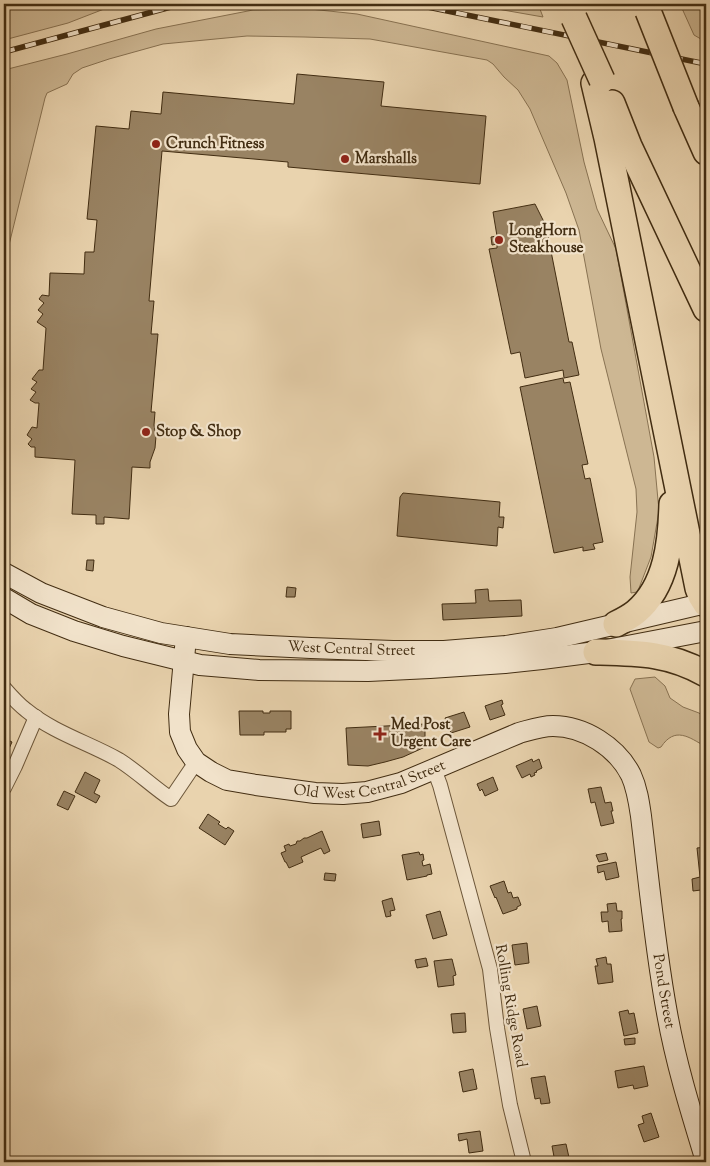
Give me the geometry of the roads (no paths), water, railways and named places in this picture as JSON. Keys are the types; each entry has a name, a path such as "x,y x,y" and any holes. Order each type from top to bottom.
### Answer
{"highway":[{"path":"647,7 689,106 706,152"},
{"path":"572,11 598,81 706,309"},
{"path":"598,81 698,588 706,604"},
{"path":"689,106 706,129"},
{"path":"616,624 636,612 647,600 665,564 672,520 670,452"},
{"path":"596,652 638,653 658,656 676,660 706,674"}],"main road":[{"name":"West Central Street","path":"4,573 41,593 103,617 160,633 233,645 444,651 498,647 557,638 706,604"},
{"name":"West Central Street","path":"4,598 31,614 74,631 124,646 200,665 259,670 368,671 505,663 596,652 706,631"},
{"path":"186,638 180,726 187,749 196,762"},
{"name":"Old West Central Street","path":"196,762 216,775 227,780 242,783 315,792 343,794 367,792 390,787 518,733 543,727 566,727 602,742 623,763 634,783 641,816"},
{"name":"Pond Street","path":"641,816 666,1008 676,1055 703,1138 706,1161"}],"street":[{"path":"4,688 26,711 52,728 129,766 155,789 171,799 196,762"},
{"path":"4,788 36,717"},
{"name":"Rolling Ridge Road","path":"434,769 490,969 497,1028 510,1105 524,1162"}],"railway":[{"path":"4,52 182,4"},
{"path":"413,4 706,64"}],"place":[{"name":"Crunch Fitness","path":"156,144"},
{"name":"Marshalls","path":"345,159"},
{"name":"LongHorn Steakhouse","path":"499,240"},
{"name":"Stop & Shop","path":"146,432"},
{"name":"Med Post Urgent Care","path":"380,734"}]}
